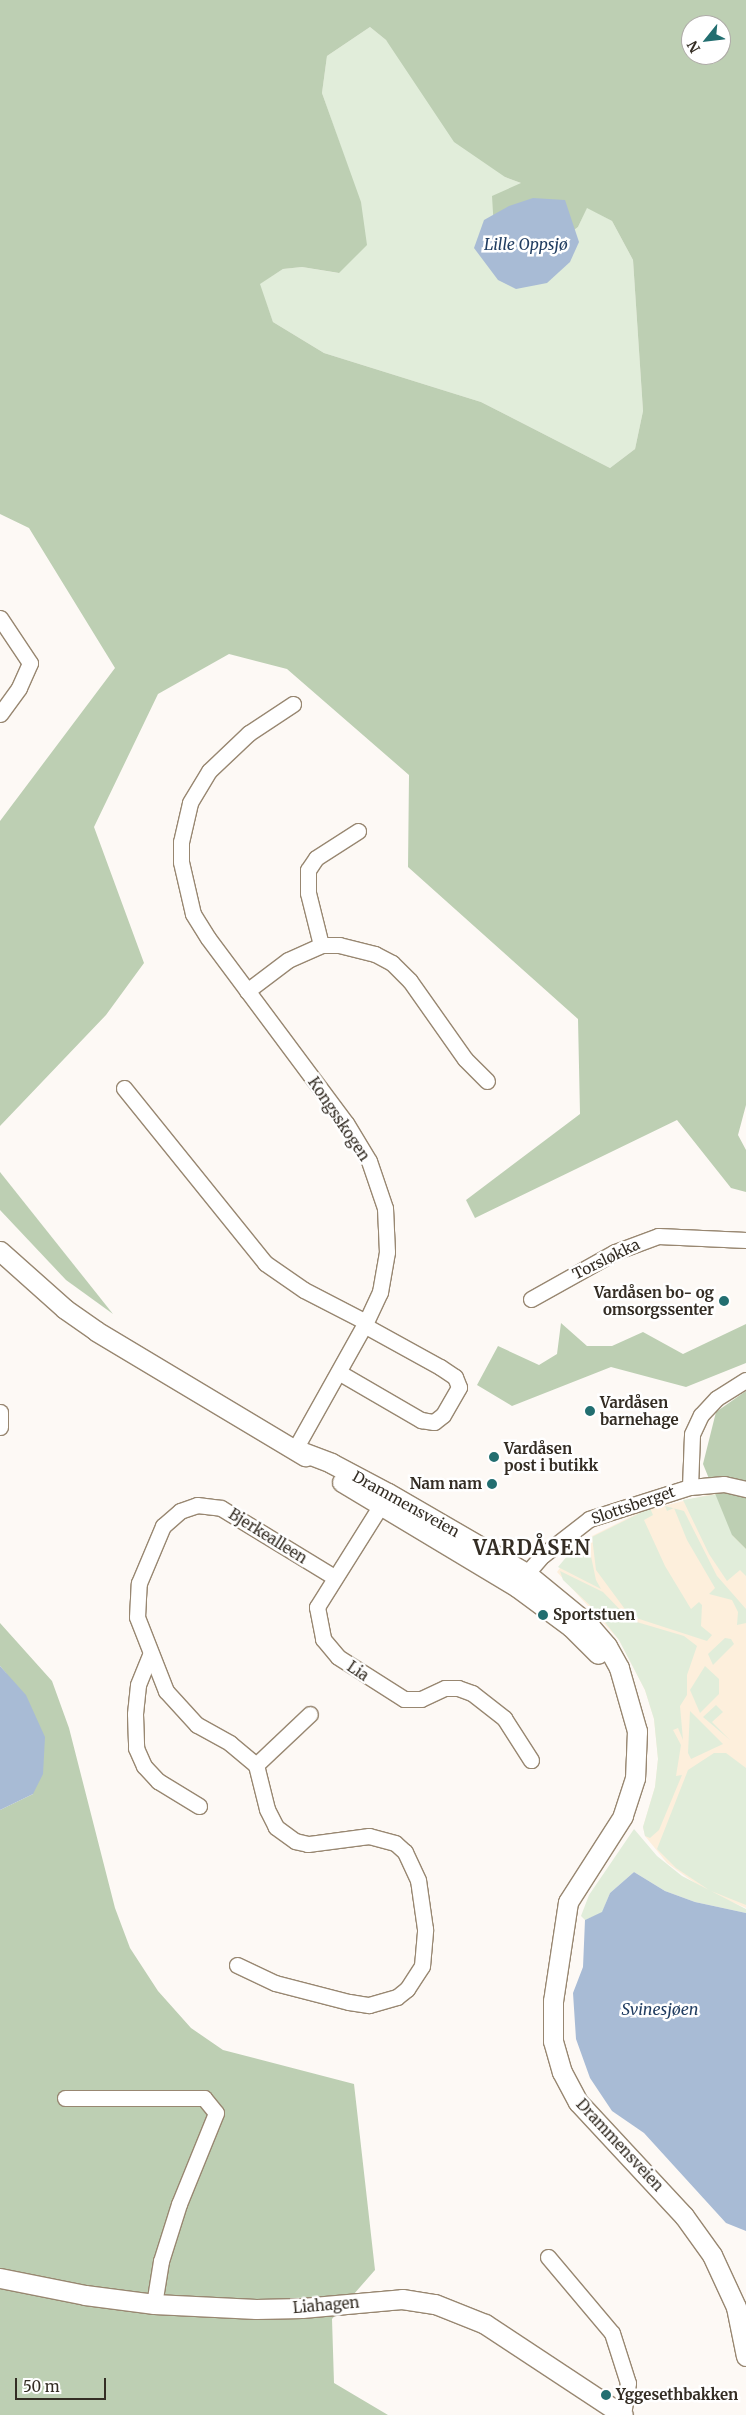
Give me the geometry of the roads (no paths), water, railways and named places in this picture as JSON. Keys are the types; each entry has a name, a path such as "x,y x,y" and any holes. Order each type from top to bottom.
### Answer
{"main road":[{"name":"Drammensveien","path":"0,1251 66,1309 96,1331 521,1580 591,1645 629,1698 637,1731 635,1778 623,1816 568,1902 553,2000 553,2040 562,2072 578,2102 684,2216 712,2255 736,2308 746,2356"},
{"name":"Liahagen","path":"0,2278 85,2295 154,2304 256,2309 302,2308 402,2300 435,2304 485,2324 623,2415"}],"street":[{"path":"0,618 30,663 19,688 0,714"},
{"name":"Kongsskogen","path":"293,704 249,733 209,771 190,804 182,842 182,871 193,914 247,991 346,1123 369,1161 385,1208 387,1252 380,1292 340,1372 295,1449"},
{"path":"321,945 308,893 308,870 316,858 358,830"},
{"path":"247,991 288,960 321,945 356,949 392,963 410,981 465,1059 487,1081"},
{"path":"124,1088 266,1263 304,1290 440,1367 455,1377 459,1387 443,1415 434,1422 422,1420 340,1372"},
{"name":"Torsløkka","path":"531,1299 615,1252 658,1236 746,1240"},
{"path":"690,1487 692,1434 701,1415 717,1398 746,1380"},
{"path":"0,1412 0,1427"},
{"name":"Slottsberget","path":"521,1580 589,1518 690,1487 724,1484 746,1489"},
{"name":"Lia","path":"384,1499 317,1607 322,1639 338,1657 404,1699 421,1699 445,1688 458,1688 472,1693 504,1718 531,1760"},
{"name":"Bjerkealleen","path":"256,1765 248,1756 197,1725 182,1712 166,1691 150,1655 137,1616 139,1583 163,1526 180,1511 197,1505 221,1508 334,1577"},
{"path":"150,1655 138,1685 136,1748 144,1766 158,1781 198,1806"},
{"path":"237,1965 303,1991 369,2005 386,2002 407,1989 422,1966 424,1902 413,1866 405,1852 395,1843 369,1836 308,1844 295,1841 276,1826 267,1809 256,1765 310,1714"},
{"path":"64,2098 204,2098 216,2113 176,2214 161,2261 154,2304"},
{"name":"Liahagen","path":"548,2257 612,2333 628,2383 627,2404 623,2415"}],"water":[{"name":"Lille Oppsjø","path":"533,198 565,200 579,242 570,262 547,283 516,289 498,280 474,248 484,220 509,206"},
{"path":"0,1666 26,1695 45,1737 43,1774 33,1794 0,1810"},
{"name":"Svinesjøen","path":"634,1872 665,1891 695,1902 746,1913 746,2231 726,2223 644,2133 612,2111 590,2078 576,2039 573,1993 583,1967 585,1920 602,1912 610,1893"}],"place":[{"name":"Vardåsen bo- og omsorgssenter","path":"724,1301"},
{"name":"Vardåsen barnehage","path":"590,1411"},
{"name":"Vardåsen post i butikk","path":"494,1457"},
{"name":"Nam nam","path":"492,1484"},
{"name":"Sportstuen","path":"543,1615"},
{"name":"Yggesethbakken","path":"606,2395"}],"district":[{"name":"VARDÅSEN","path":"532,1547"}]}
